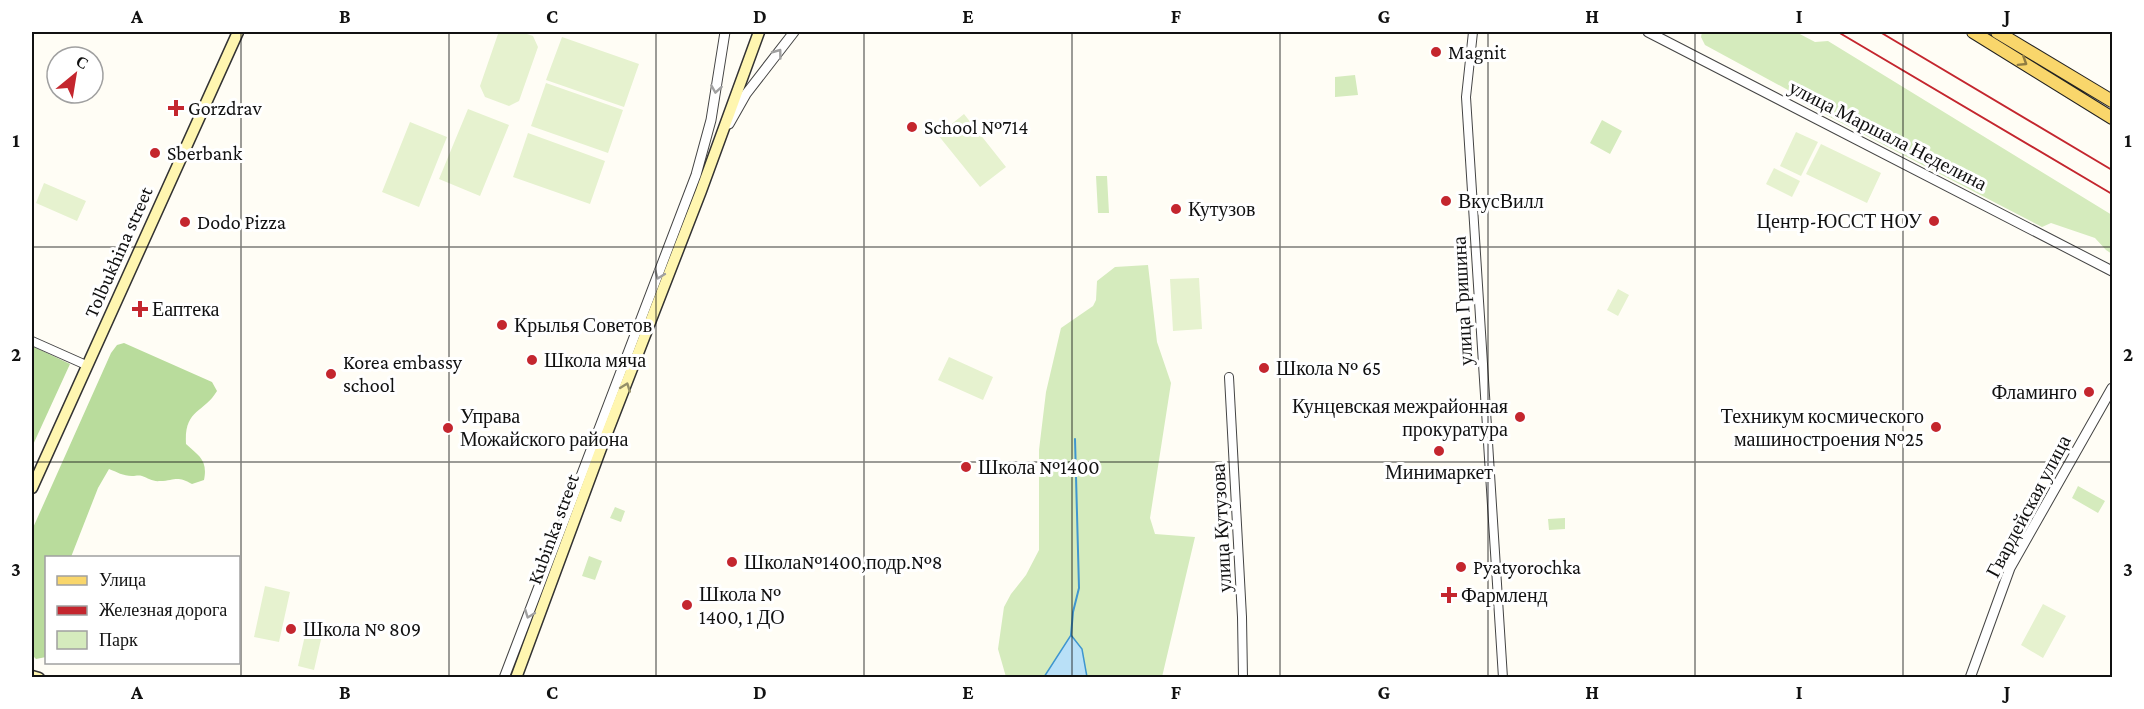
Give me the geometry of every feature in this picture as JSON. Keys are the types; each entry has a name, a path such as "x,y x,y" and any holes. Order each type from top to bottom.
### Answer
{"main road":[{"name":"Tolbukhina street","path":"32,488 238,32"},
{"path":"516,678 759,32"},
{"path":"1973,32 2112,118"},
{"path":"1997,32 2112,101"},
{"path":"32,676 39,678"}],"street":[{"path":"504,678 696,175 711,120 725,32"},
{"path":"714,156 746,94 794,32"},
{"name":"улица Гришина","path":"1473,32 1466,97 1503,678"},
{"name":"улица Маршала Неделина","path":"1648,32 2112,270"},
{"path":"32,341 86,365"},
{"name":"улица Кутузова","path":"1229,377 1242,617 1243,678"},
{"name":"Гвардейская улица","path":"1970,678 2010,568 2112,388"}],"green space":[{"path":"521,32 533,36 538,47 519,101 509,106 485,97 480,86 498,34"},
{"path":"1702,32 1796,32 1815,42 1828,41 2112,215 2112,254 2095,238 2051,223 2042,227 1803,103 1788,90 1705,45 1701,37"},
{"path":"562,37 639,64 624,107 546,80"},
{"path":"1355,75 1358,95 1335,97 1335,77"},
{"path":"546,83 623,110 608,153 531,126"},
{"path":"468,109 509,125 480,196 439,179"},
{"path":"964,114 1006,167 980,187 938,135"},
{"path":"1602,120 1622,131 1610,154 1590,143"},
{"path":"410,122 447,137 419,207 382,192"},
{"path":"1796,132 1818,142 1801,176 1780,166"},
{"path":"528,133 605,161 590,204 513,177"},
{"path":"1821,144 1881,173 1867,203 1806,174"},
{"path":"1774,168 1800,181 1792,197 1766,184"},
{"path":"1096,176 1107,176 1109,213 1098,213"},
{"path":"44,183 86,201 77,221 36,203"},
{"path":"1148,265 1157,342 1171,383 1150,518 1155,534 1195,537 1162,677 1006,677 998,649 1004,607 1026,575 1039,550 1039,450 1046,392 1061,328 1093,306 1096,300 1097,281 1115,267"},
{"path":"1199,278 1202,329 1173,331 1170,279"},
{"path":"1618,289 1629,295 1618,316 1607,310"},
{"path":"124,343 212,382 217,391 191,418 186,433 186,444 198,455 205,468 204,480 192,484 179,479 155,481 109,469 98,488 71,556 45,556 45,657 36,659 32,655 32,530 111,353 117,345"},
{"path":"32,346 70,364 32,447"},
{"path":"949,357 993,377 983,400 938,380"},
{"path":"2078,486 2105,501 2098,513 2072,498"},
{"path":"615,507 625,511 621,522 610,518"},
{"path":"1565,518 1565,529 1549,530 1548,519"},
{"path":"589,556 602,561 595,580 582,576"},
{"path":"265,586 290,592 279,642 254,637"},
{"path":"2043,604 2066,616 2043,658 2021,645"},
{"path":"306,631 322,635 314,670 298,666"}],"water":[{"path":"1071,635 1082,649 1087,677 1044,677"}],"waterway":[{"path":"1071,635 1073,612 1079,588 1075,439"}],"railway":[{"path":"1838,32 2112,194"},
{"path":"1880,32 2112,170"}],"place":[{"name":"Magnit","path":"1436,52"},
{"name":"Gorzdrav","path":"176,108"},
{"name":"School №714","path":"912,127"},
{"name":"Sberbank","path":"155,153"},
{"name":"ВкусВилл","path":"1446,201"},
{"name":"Кутузов","path":"1176,209"},
{"name":"Центр-ЮССТ НОУ","path":"1934,221"},
{"name":"Dodo Pizza","path":"185,222"},
{"name":"Еаптека","path":"140,309"},
{"name":"Крылья Советов","path":"502,325"},
{"name":"Школа мяча","path":"532,360"},
{"name":"Школа № 65","path":"1264,368"},
{"name":"Korea embassy school","path":"331,374"},
{"name":"Фламинго","path":"2089,392"},
{"name":"Кунцевская межрайонная прокуратура","path":"1520,417"},
{"name":"Техникум космического машиностроения №25","path":"1936,427"},
{"name":"Управа Можайского района","path":"448,428"},
{"name":"Минимаркет","path":"1439,451"},
{"name":"Школа №1400","path":"966,467"},
{"name":"Школа№1400,подр.№8","path":"732,562"},
{"name":"Pyatyorochka","path":"1461,567"},
{"name":"Фармленд","path":"1449,595"},
{"name":"Школа № 1400, 1 ДО","path":"687,605"},
{"name":"Школа № 809","path":"291,629"}]}
